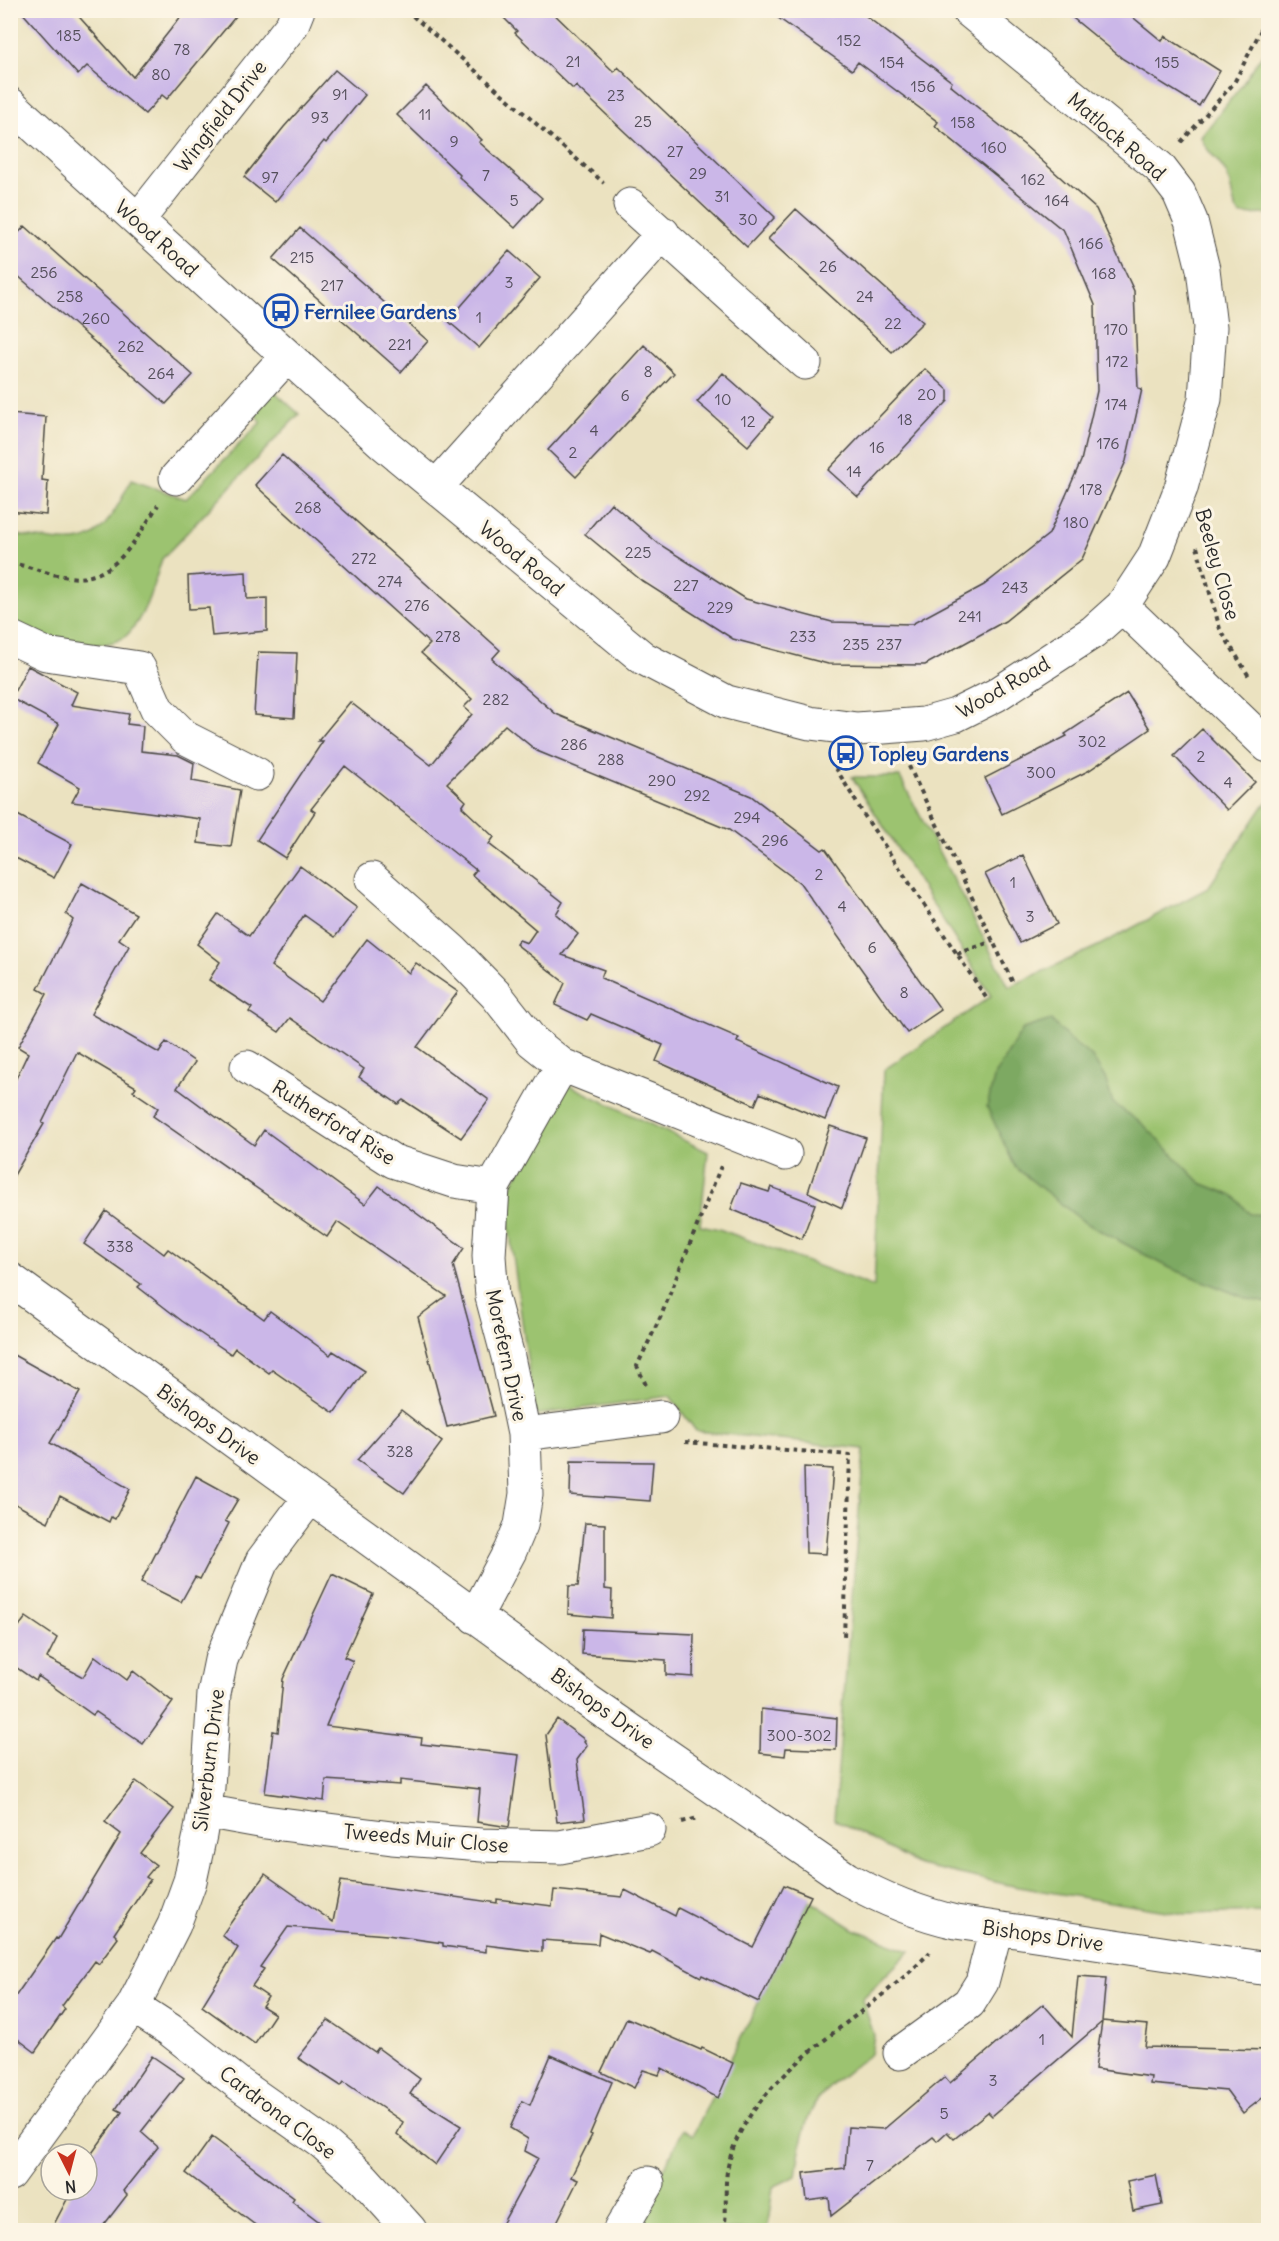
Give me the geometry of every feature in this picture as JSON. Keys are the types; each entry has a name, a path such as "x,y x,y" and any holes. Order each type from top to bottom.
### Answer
{"street":[{"name":"Wingfield Drive","path":"138,220 292,25 298,10"},
{"name":"Matlock Road","path":"968,10 1159,167 1179,193 1191,222 1203,269 1210,327 1205,399 1181,488 1154,557 1122,606"},
{"name":"Wood Road","path":"10,104 384,444 643,658 727,702 810,723 857,729 924,724 956,716 996,695 1093,632 1122,606"},
{"path":"630,205 805,363"},
{"path":"437,486 663,233"},
{"path":"176,478 287,356"},
{"path":"1122,606 1269,746"},
{"path":"10,637 46,654 139,668 158,710 186,738 257,774"},
{"path":"372,879 452,950 496,995 532,1041 562,1065 785,1154"},
{"name":"Morefern Drive","path":"475,1617 521,1525 526,1494 524,1434 508,1357 492,1297 489,1256 493,1187 562,1065"},
{"name":"Rutherford Rise","path":"247,1067 393,1161 454,1181 493,1187"},
{"name":"Bishops Drive","path":"10,1280 588,1701 847,1879 886,1901 919,1914 956,1922 1269,1969"},
{"path":"524,1434 661,1417"},
{"name":"Silverburn Drive","path":"10,2174 133,2006 174,1925 190,1881 204,1811 214,1694 221,1660 262,1561 310,1497"},
{"name":"Tweeds Muir Close","path":"204,1811 265,1822 392,1838 482,1845 560,1847 649,1830"},
{"path":"900,2053 969,2002 982,1982 996,1929"},
{"name":"Cardrona Close","path":"133,2006 170,2030 239,2084 323,2143 364,2179 410,2230"},
{"path":"620,2230 648,2182"}],"path":[{"path":"406,10 630,205"},
{"path":"1208,112 1234,83 1269,16"},
{"path":"10,563 73,578 104,571 121,559 176,478"},
{"name":"Beeley Close","path":"1196,543 1220,629 1250,677"},
{"path":"810,723 864,815 987,999"},
{"path":"890,728 1014,985"},
{"path":"957,954 993,941"},
{"path":"733,1134 700,1225 637,1366 661,1417 678,1438 689,1444 700,1442 850,1455 844,1638"},
{"path":"724,2230 728,2162 748,2121 762,2101 779,2079 805,2056 923,1959 956,1922"}],"green space":[{"path":"1268,46 1268,214 1240,215 1235,206 1227,175 1201,137 1241,86"},
{"path":"273,390 299,414 162,559 145,608 128,634 121,639 100,644 63,643 44,638 11,622 11,534 56,541 86,539 97,533 108,521 131,480 186,499 261,422 252,411"},
{"path":"852,777 900,777 1009,987 1098,946 1208,888 1268,801 1268,1912 1185,1914 1018,1887 919,1865 834,1819 864,1449 696,1431 670,1396 535,1415 505,1198 567,1084 708,1152 700,1225 719,1229 874,1287 884,1070 991,996"},
{"path":"1051,1020 1070,1040 1092,1057 1105,1078 1113,1103 1144,1125 1201,1183 1234,1196 1250,1214 1268,1215 1268,1303 1248,1299 1170,1268 1084,1222 1015,1167 987,1107 995,1074 1023,1029"},
{"path":"809,1900 854,1929 910,1951 862,1999 874,2035 871,2054 833,2084 815,2104 800,2148 796,2176 773,2187 767,2230 635,2230 683,2129 693,2135"}],"building":[{"path":"20,10 73,10 133,77 186,10 241,10 167,99 162,95 145,114 87,66 78,75"},
{"path":"496,10 550,10 614,72 618,67 775,217 747,247 576,86 573,89 515,33 517,31"},
{"path":"767,10 858,10 952,82 950,85 1023,144 1096,209 1134,291 1138,388 1142,389 1126,461 1082,559 1005,621 925,665 828,664 733,639 642,581 585,534 611,503 659,544 746,599 832,622 912,624 984,585 1049,534 1081,461 1097,391 1095,305 1064,231 935,126 938,122 858,62 852,70"},
{"path":"1063,10 1124,10 1162,41 1165,36 1220,71 1199,106 1123,59"},
{"path":"335,70 365,95 275,202 244,177 284,127"},
{"path":"426,86 482,140 479,142 542,198 515,228 459,177 460,175 397,115"},
{"path":"796,209 923,322 892,352 768,239"},
{"path":"25,226 193,375 166,404 10,269 10,242"},
{"path":"300,228 428,341 401,372 273,259"},
{"path":"509,251 540,278 479,348 448,321"},
{"path":"644,345 674,373 576,477 548,450"},
{"path":"925,369 948,390 948,401 858,497 828,470"},
{"path":"723,373 773,417 748,446 697,402"},
{"path":"10,414 46,417 42,480 48,481 46,515 10,511"},
{"path":"282,455 500,650 492,659 556,714 751,796 822,850 825,848 941,1010 907,1033 800,883 729,830 537,751 505,725 447,783 466,801 462,807 494,837 489,844 563,902 556,914 578,934 562,955 604,970 601,978 739,1038 737,1042 838,1087 825,1120 760,1093 755,1105 656,1061 663,1045 591,1014 587,1020 555,1005 565,983 516,944 519,940 527,943 536,930 472,875 476,870 345,766 311,809 315,812 285,858 257,840 323,741 318,741 350,702 431,765 472,714 464,707 472,699 421,653 430,644 255,485"},
{"path":"246,572 247,599 267,598 267,631 212,636 209,608 189,609 188,576"},
{"path":"258,652 297,653 294,718 254,715"},
{"path":"28,666 77,692 71,705 129,714 127,724 143,726 141,751 178,755 194,763 192,781 240,790 231,847 198,843 200,819 72,802 80,787 38,763 59,724 11,698"},
{"path":"1127,693 1150,729 1088,771 1002,814 985,778 1067,736 1065,734"},
{"path":"1202,729 1255,782 1227,810 1174,756"},
{"path":"10,811 72,844 54,878 10,855"},
{"path":"1023,855 1057,924 1020,943 985,874"},
{"path":"300,866 357,908 335,937 304,915 271,966 320,1001 367,939 409,973 416,963 458,992 417,1047 489,1100 461,1138 403,1100 398,1104 359,1077 364,1069 290,1018 279,1032 249,1012 252,1008 209,980 220,962 197,944 218,914 249,936"},
{"path":"82,883 136,914 119,939 129,946 91,1014 159,1053 166,1042 195,1062 177,1088 254,1145 264,1130 365,1204 379,1186 464,1248 453,1265 494,1416 447,1427 418,1317 446,1296 337,1222 327,1237 153,1116 158,1108 133,1091 136,1087 77,1052 42,1123 44,1124 10,1182 10,1091 28,1053 18,1047 47,994 38,989 73,920 66,914"},
{"path":"830,1126 866,1138 842,1208 808,1192"},
{"path":"741,1183 769,1192 771,1187 815,1204 802,1239 731,1209"},
{"path":"106,1211 164,1254 168,1249 264,1319 270,1311 330,1355 333,1351 365,1371 334,1413 272,1370 269,1373 235,1348 231,1354 182,1321 138,1287 141,1284 84,1244"},
{"path":"10,1353 80,1392 50,1443 130,1489 115,1519 111,1517 109,1522 60,1496 48,1522 10,1501"},
{"path":"401,1410 442,1442 404,1493 357,1460"},
{"path":"571,1461 653,1462 650,1501 570,1495"},
{"path":"804,1467 833,1469 826,1554 806,1553"},
{"path":"196,1476 238,1499 225,1521 229,1523 200,1579 195,1577 181,1602 141,1582"},
{"path":"585,1523 605,1524 605,1589 612,1590 611,1618 568,1614 569,1586 578,1586"},
{"path":"332,1574 373,1594 344,1657 353,1661 326,1726 422,1738 421,1744 519,1755 509,1827 477,1822 480,1789 400,1780 400,1785 326,1780 324,1801 265,1793 273,1731 278,1732 283,1679"},
{"path":"26,1617 57,1638 47,1658 83,1677 95,1656 127,1680 133,1671 173,1702 143,1744 96,1712 93,1715 38,1676 36,1681 10,1663 10,1638"},
{"path":"583,1629 694,1634 693,1677 666,1675 666,1660 582,1654"},
{"path":"761,1709 837,1718 836,1750 786,1748 785,1756 760,1753"},
{"path":"557,1719 585,1740 587,1746 577,1760 585,1819 557,1822 546,1735"},
{"path":"136,1781 174,1809 140,1853 156,1865 146,1877 150,1880 114,1934 118,1938 99,1964 95,1961 62,2006 65,2009 35,2052 10,2033 10,2004 56,1938 58,1939 121,1834 105,1822"},
{"path":"265,1874 333,1922 341,1881 497,1903 497,1899 552,1906 554,1890 622,1897 625,1890 675,1916 678,1908 753,1947 784,1885 811,1896 759,2002 702,1975 701,1977 652,1951 650,1954 599,1933 598,1944 542,1940 542,1952 486,1945 486,1952 387,1935 288,1927 260,1967 264,1969 252,1986 268,1997 262,2006 275,2014 255,2044 202,2006 238,1948 222,1935"},
{"path":"1078,1976 1106,1978 1102,2021 1148,2025 1145,2047 1269,2050 1269,2093 1243,2113 1227,2091 1150,2084 1151,2077 1095,2069 1102,2022 992,2116 988,2112 954,2139 947,2132 937,2141 933,2137 831,2216 829,2198 807,2201 804,2173 845,2168 848,2127 884,2129 945,2077 950,2083 1043,2004 1072,2037"},
{"path":"627,2018 733,2063 718,2098 662,2068 659,2075 643,2070 634,2088 601,2072"},
{"path":"328,2020 375,2052 378,2048 420,2079 410,2094 461,2126 435,2165 397,2134 403,2122 344,2082 341,2086 298,2058"},
{"path":"551,2055 612,2082 590,2134 592,2135 571,2177 578,2180 553,2230 499,2230 538,2158 525,2151 528,2139 510,2128 522,2101 530,2105"},
{"path":"152,2056 184,2078 141,2132 158,2147 123,2191 127,2195 100,2230 51,2230 66,2202 99,2202 99,2144 122,2112 116,2109"},
{"path":"212,2137 294,2198 292,2201 330,2230 262,2230 186,2173"},
{"path":"1156,2175 1162,2205 1133,2211 1127,2181"}],"place":[{"name":"Fernilee Gardens","path":"281,311"},
{"name":"Topley Gardens","path":"846,753"}]}
